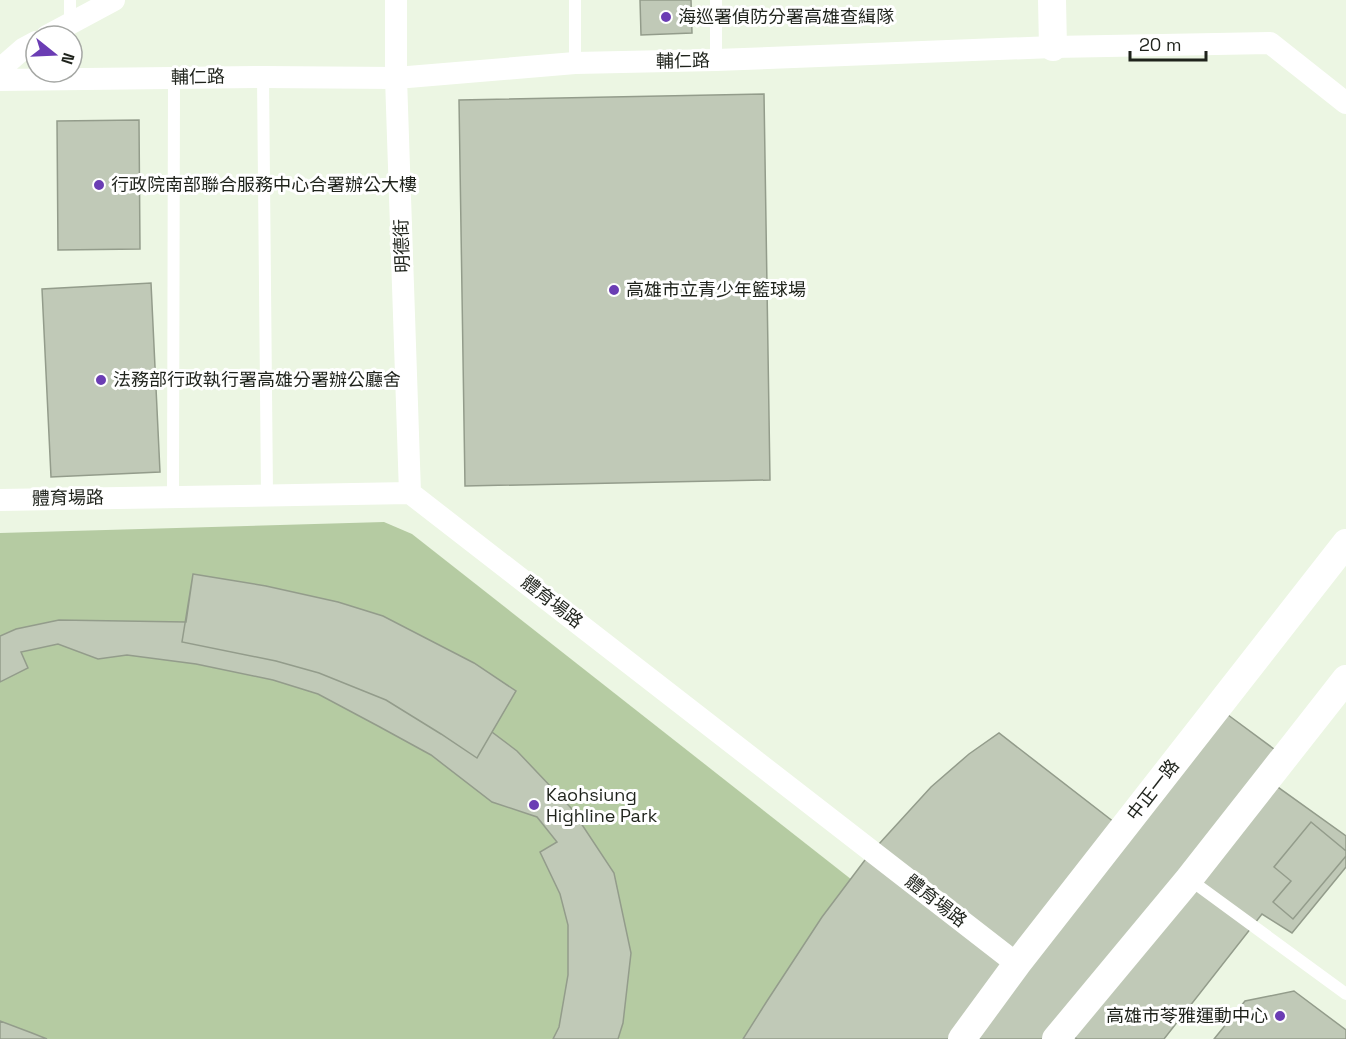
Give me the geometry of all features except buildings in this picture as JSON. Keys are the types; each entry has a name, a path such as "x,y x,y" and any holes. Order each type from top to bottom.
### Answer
{"street":[{"path":"70,24 114,0"},
{"name":"明德街","path":"396,0 396,78 410,493"},
{"path":"1052,0 1053,47"},
{"name":"輔仁路","path":"0,80 396,78 575,63 1053,47 1270,43 1346,103"},
{"path":"0,69 24,48"},
{"name":"體育場路","path":"0,500 410,493 1017,964"},
{"name":"中正一路","path":"962,1039 1017,964 1346,543"},
{"path":"1056,1039 1189,879 1346,678"}],"lane":[{"path":"70,0 70,24"},
{"path":"575,0 575,63"},
{"path":"716,0 716,60"},
{"path":"263,77 267,494"},
{"path":"173,496 174,78"},
{"path":"1189,879 1346,994"}],"green space":[{"path":"384,522 412,534 959,964 918,1039 0,1039 0,533"}],"place":[{"name":"海巡署偵防分署高雄查緝隊","path":"666,17"},
{"name":"行政院南部聯合服務中心合署辦公大樓","path":"99,185"},
{"name":"高雄市立青少年籃球場","path":"614,290"},
{"name":"法務部行政執行署高雄分署辦公廳舍","path":"101,380"},
{"name":"Kaohsiung Highline Park","path":"534,805"},
{"name":"高雄市苓雅運動中心","path":"1280,1016"}]}
